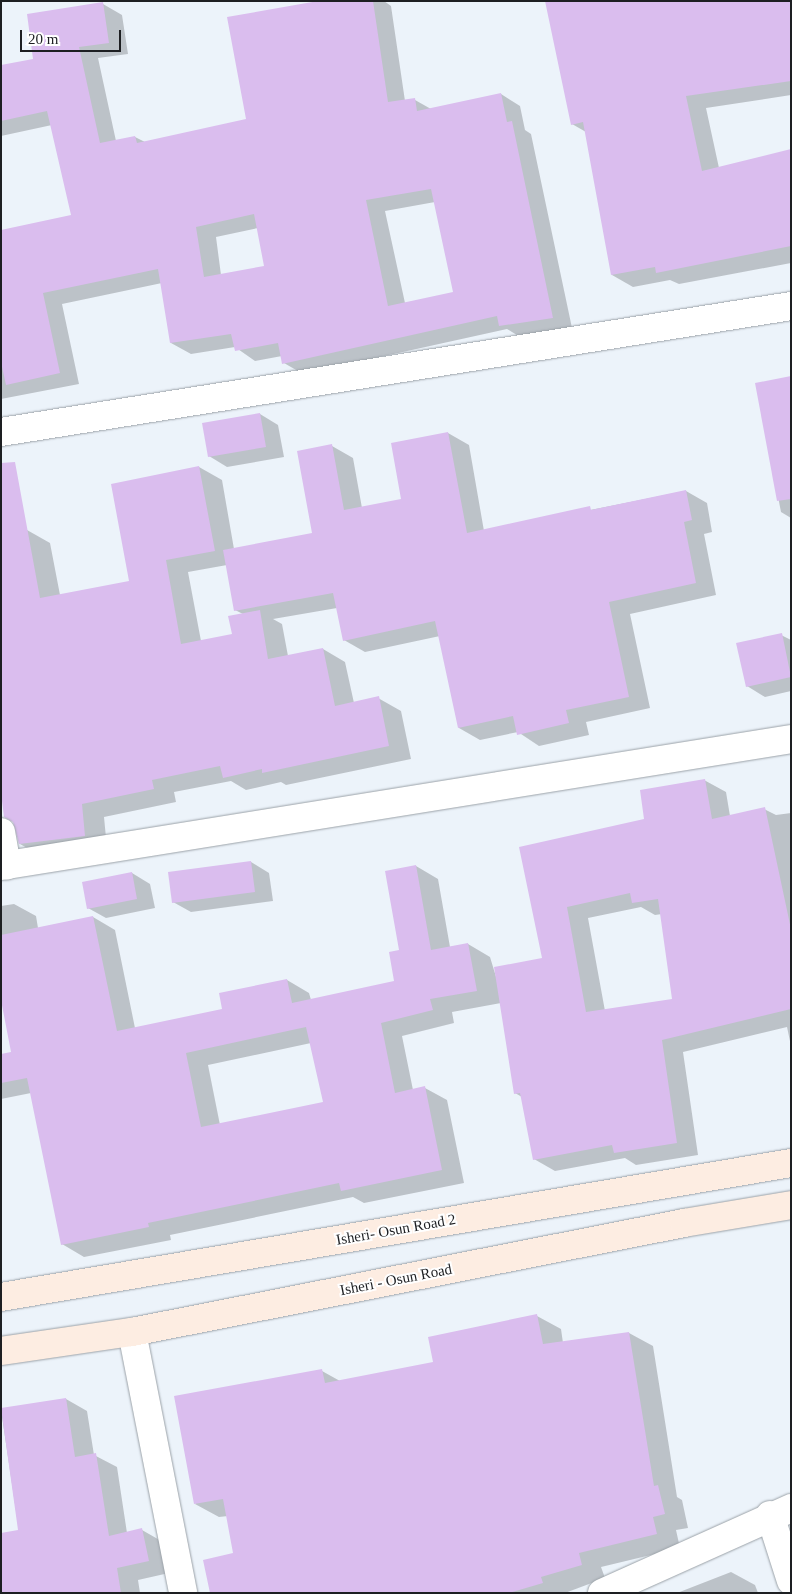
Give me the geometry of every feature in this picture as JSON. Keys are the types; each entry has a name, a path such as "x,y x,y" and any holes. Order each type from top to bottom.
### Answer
{"main road":[{"name":"Isheri- Osun Road 2","path":"1,1296 791,1163"},
{"name":"Isheri - Osun Road","path":"1,1351 132,1332 684,1222 791,1205"}],"street":[{"path":"1,432 791,306"},
{"path":"1,832 4,865 791,740"},
{"path":"132,1332 183,1593"},
{"path":"602,1593 780,1512 791,1582"}],"building":[{"path":"318,1 373,1 388,102 415,98 417,111 501,93 507,122 512,121 553,318 499,326 497,316 282,364 278,343 235,351 231,334 170,343 158,269 43,293 60,373 6,385 1,362 1,230 71,215 47,111 1,121 1,65 33,59 27,14 103,2 109,43 79,47 100,143 135,136 137,143 246,119 227,17","holes":["431,189 453,292 388,306 366,200","254,214 264,266 204,277 196,227"]},
{"path":"545,1 791,1 791,81 686,96 702,171 791,149 791,246 656,273 655,267 611,275 583,122 571,125"},
{"path":"791,376 791,499 777,501 755,383"},
{"path":"260,413 266,447 208,457 202,423"},
{"path":"448,432 467,533 590,506 591,510 686,490 692,520 684,522 696,583 609,602 629,697 566,710 569,723 517,735 513,716 458,728 435,621 343,641 333,593 234,611 223,550 312,533 297,451 332,444 344,510 401,499 391,443"},
{"path":"15,462 40,598 129,581 111,484 199,466 215,551 166,560 181,644 232,634 228,616 260,610 268,659 323,648 335,706 379,696 389,746 262,773 262,769 223,778 220,766 152,780 154,789 82,804 85,836 19,844 13,822 4,817 1,793 1,463"},
{"path":"782,633 791,677 746,687 736,643"},
{"path":"705,779 712,819 765,807 791,929 791,1009 662,1040 677,1143 614,1153 612,1145 533,1160 520,1093 514,1094 494,967 542,958 519,847 644,819 640,790","holes":["630,893 632,903 658,899 672,999 586,1012 567,907"]},
{"path":"251,861 255,892 172,903 168,872"},
{"path":"416,865 431,950 468,943 477,991 430,999 433,1010 381,1023 395,1093 425,1086 442,1170 341,1191 339,1183 148,1223 149,1227 61,1245 27,1078 1,1083 1,1054 11,1052 1,1000 1,935 93,916 117,1031 222,1009 219,993 287,979 292,1003 394,981 389,952 399,950 385,871","holes":["306,1027 323,1102 201,1127 186,1053"]},
{"path":"132,872 137,899 87,909 82,882"},
{"path":"537,1314 543,1344 629,1332 654,1486 658,1485 665,1514 653,1517 657,1534 579,1553 582,1565 541,1577 543,1583 509,1593 210,1593 203,1560 233,1553 223,1499 194,1504 174,1396 322,1369 325,1383 433,1362 428,1337"},
{"path":"66,1398 75,1457 96,1453 109,1536 142,1528 149,1561 117,1568 121,1593 1,1593 1,1533 18,1530 1,1408"}]}
